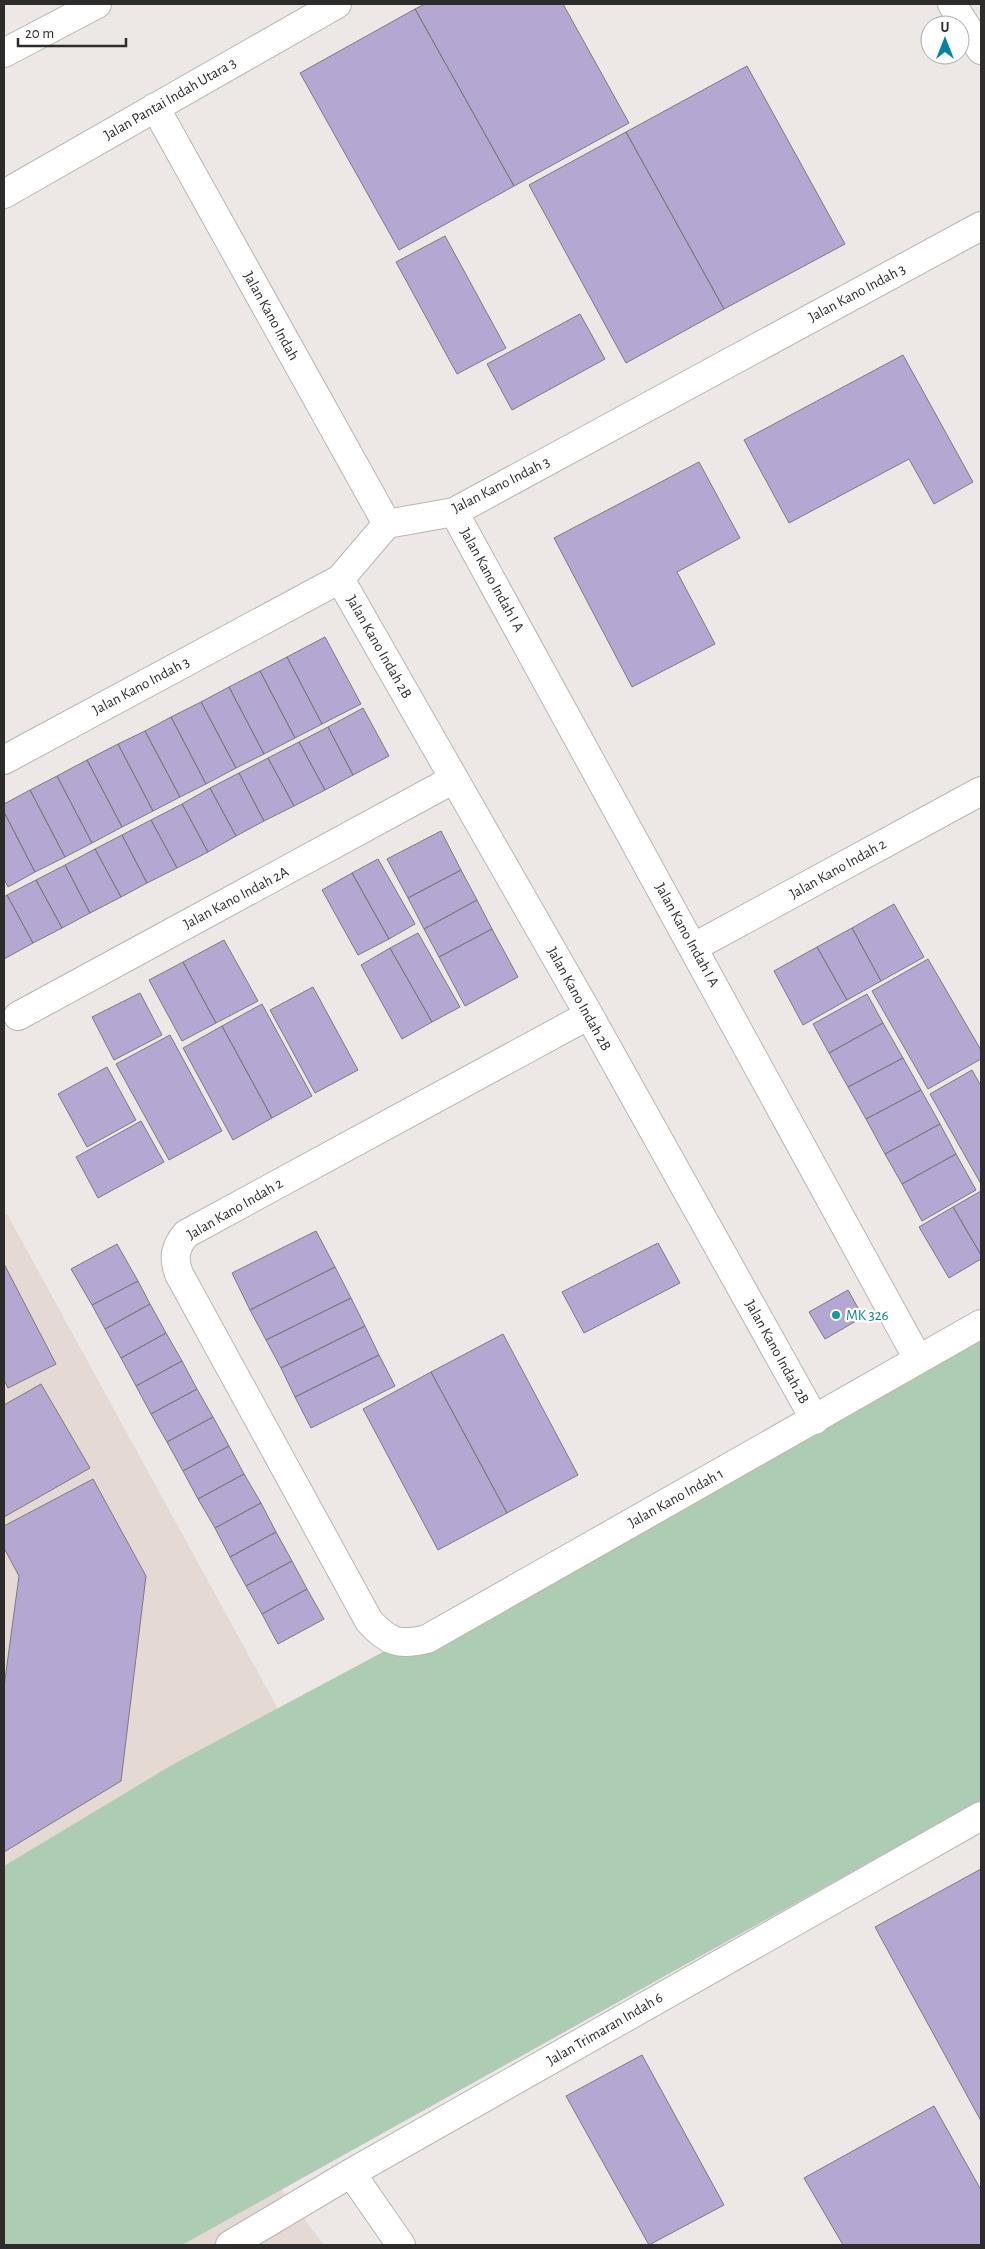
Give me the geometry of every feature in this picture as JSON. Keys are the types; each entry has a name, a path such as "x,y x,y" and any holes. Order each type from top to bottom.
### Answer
{"street":[{"path":"4,53 97,4"},
{"name":"Jalan Pantai Indah Utara 3","path":"4,194 337,4"},
{"path":"952,4 981,50"},
{"name":"Jalan Kano Indah","path":"155,108 388,524"},
{"name":"Jalan Kano Indah 3","path":"4,760 340,579 388,524 454,512 981,226"},
{"name":"Jalan Kano Indah I A","path":"454,512 918,1359"},
{"name":"Jalan Kano Indah 2B","path":"340,579 588,1015 815,1420"},
{"name":"Jalan Kano Indah 2A","path":"18,1016 454,779"},
{"name":"Jalan Kano Indah 2","path":"694,947 981,791"},
{"name":"Jalan Kano Indah 2","path":"369,1621 179,1274 175,1263 176,1251 186,1234 588,1015"},
{"name":"Jalan Kano Indah 1","path":"369,1621 382,1636 396,1642 411,1643 427,1639 981,1324"},
{"name":"Jalan Trimaran Indah 6","path":"230,2245 351,2173 981,1816"},
{"path":"351,2173 402,2245"}],"shaded area":[{"path":"7,1214 300,1749 68,1906 324,2245 4,2245 4,1215"}],"green space":[{"path":"981,1332 981,1800 182,2245 4,2245 4,1866 172,1765"}],"building":[{"path":"425,4 563,4 629,123 514,186 415,9"},
{"path":"415,9 514,186 399,250 300,73"},
{"path":"747,66 845,244 724,309 626,132"},
{"path":"626,132 724,309 626,363 529,185"},
{"path":"445,236 506,348 457,374 396,262"},
{"path":"580,314 605,359 512,410 487,364"},
{"path":"903,355 973,482 934,504 909,459 789,523 744,440"},
{"path":"699,462 740,538 677,572 715,644 632,687 554,538"},
{"path":"325,637 361,704 322,724 287,657"},
{"path":"287,657 322,724 295,738 260,671"},
{"path":"260,671 295,738 264,754 229,687"},
{"path":"229,687 264,754 236,768 201,702"},
{"path":"201,702 236,768 206,784 171,717"},
{"path":"363,708 389,756 353,775 328,727"},
{"path":"171,717 206,784 180,797 145,731"},
{"path":"328,727 353,775 325,790 299,742"},
{"path":"145,731 180,797 153,811 118,744"},
{"path":"299,742 325,790 294,806 268,758"},
{"path":"118,744 153,811 122,827 87,760"},
{"path":"268,758 294,806 264,821 239,773"},
{"path":"87,760 122,827 92,843 57,776"},
{"path":"239,773 264,821 236,836 210,788"},
{"path":"57,776 92,843 65,857 30,790"},
{"path":"210,788 236,836 208,852 182,804"},
{"path":"30,790 65,857 35,872 4,812 4,804"},
{"path":"182,804 208,852 177,868 151,820"},
{"path":"4,812 35,872 8,887 4,879"},
{"path":"151,820 177,868 147,883 122,835"},
{"path":"441,831 461,870 408,898 387,859"},
{"path":"122,835 147,883 121,897 95,849"},
{"path":"95,849 121,897 90,913 65,865"},
{"path":"378,859 415,924 389,939 352,873"},
{"path":"65,865 90,913 62,928 36,880"},
{"path":"461,870 477,900 424,929 408,898"},
{"path":"352,873 389,939 358,955 322,890"},
{"path":"36,880 62,928 33,943 7,895"},
{"path":"7,895 33,943 4,959 4,897"},
{"path":"477,900 492,929 439,957 424,929"},
{"path":"894,904 924,957 881,981 852,928"},
{"path":"852,928 881,981 847,1000 817,947"},
{"path":"492,929 518,977 465,1006 439,957"},
{"path":"418,933 460,1007 432,1022 390,948"},
{"path":"224,940 258,1001 216,1023 183,962"},
{"path":"817,947 847,1000 803,1025 774,971"},
{"path":"390,948 432,1022 402,1039 361,965"},
{"path":"928,959 981,1050 981,1059 928,1089 872,991"},
{"path":"183,962 216,1023 182,1041 149,980"},
{"path":"313,987 358,1070 315,1093 270,1010"},
{"path":"140,993 162,1035 114,1060 92,1017"},
{"path":"867,994 883,1023 829,1053 813,1024"},
{"path":"262,1004 312,1096 272,1118 222,1026"},
{"path":"883,1023 903,1058 848,1087 829,1053"},
{"path":"222,1026 272,1118 233,1140 183,1048"},
{"path":"170,1035 222,1131 169,1160 116,1064"},
{"path":"903,1058 921,1090 866,1119 848,1087"},
{"path":"107,1067 136,1120 87,1147 58,1094"},
{"path":"972,1070 981,1086 981,1184 930,1094"},
{"path":"921,1090 940,1124 885,1154 866,1119"},
{"path":"141,1121 164,1162 98,1198 76,1157"},
{"path":"940,1124 956,1154 902,1184 885,1154"},
{"path":"956,1154 976,1190 922,1221 902,1184"},
{"path":"981,1191 981,1255 953,1207"},
{"path":"953,1207 981,1255 981,1259 949,1278 919,1227"},
{"path":"316,1231 335,1267 250,1310 232,1273"},
{"path":"658,1243 680,1283 584,1333 562,1292"},
{"path":"117,1244 138,1281 92,1305 71,1269"},
{"path":"4,1264 56,1364 8,1388 4,1380"},
{"path":"335,1267 351,1298 266,1340 250,1310"},
{"path":"138,1281 150,1304 105,1329 92,1305"},
{"name":"MK 326","path":"848,1290 863,1317 825,1339 809,1312"},
{"path":"351,1298 365,1326 281,1368 266,1340"},
{"path":"150,1304 166,1333 121,1358 105,1329"},
{"path":"365,1326 379,1355 295,1397 281,1368"},
{"path":"166,1333 182,1361 136,1386 121,1358"},
{"path":"503,1334 578,1475 507,1513 431,1372"},
{"path":"379,1355 395,1386 311,1428 295,1397"},
{"path":"182,1361 197,1389 151,1414 136,1386"},
{"path":"431,1372 507,1513 438,1550 363,1409"},
{"path":"41,1384 90,1468 4,1517 4,1405"},
{"path":"197,1389 213,1417 167,1442 151,1414"},
{"path":"213,1417 229,1446 183,1471 167,1442"},
{"path":"229,1446 244,1474 198,1499 183,1471"},
{"path":"244,1474 261,1503 215,1528 198,1499"},
{"path":"93,1479 146,1576 121,1781 4,1852 4,1687 19,1576 4,1548 4,1526"},
{"path":"261,1503 276,1532 230,1557 215,1528"},
{"path":"276,1532 292,1561 246,1586 230,1557"},
{"path":"292,1561 307,1589 262,1614 246,1586"},
{"path":"307,1589 324,1619 278,1644 262,1614"},
{"path":"981,1869 981,2121 875,1927"},
{"path":"642,2055 724,2205 649,2245 566,2096"},
{"path":"934,2106 981,2190 981,2245 843,2245 804,2178"}],"place":[{"name":"MK 326","path":"836,1315"}]}
